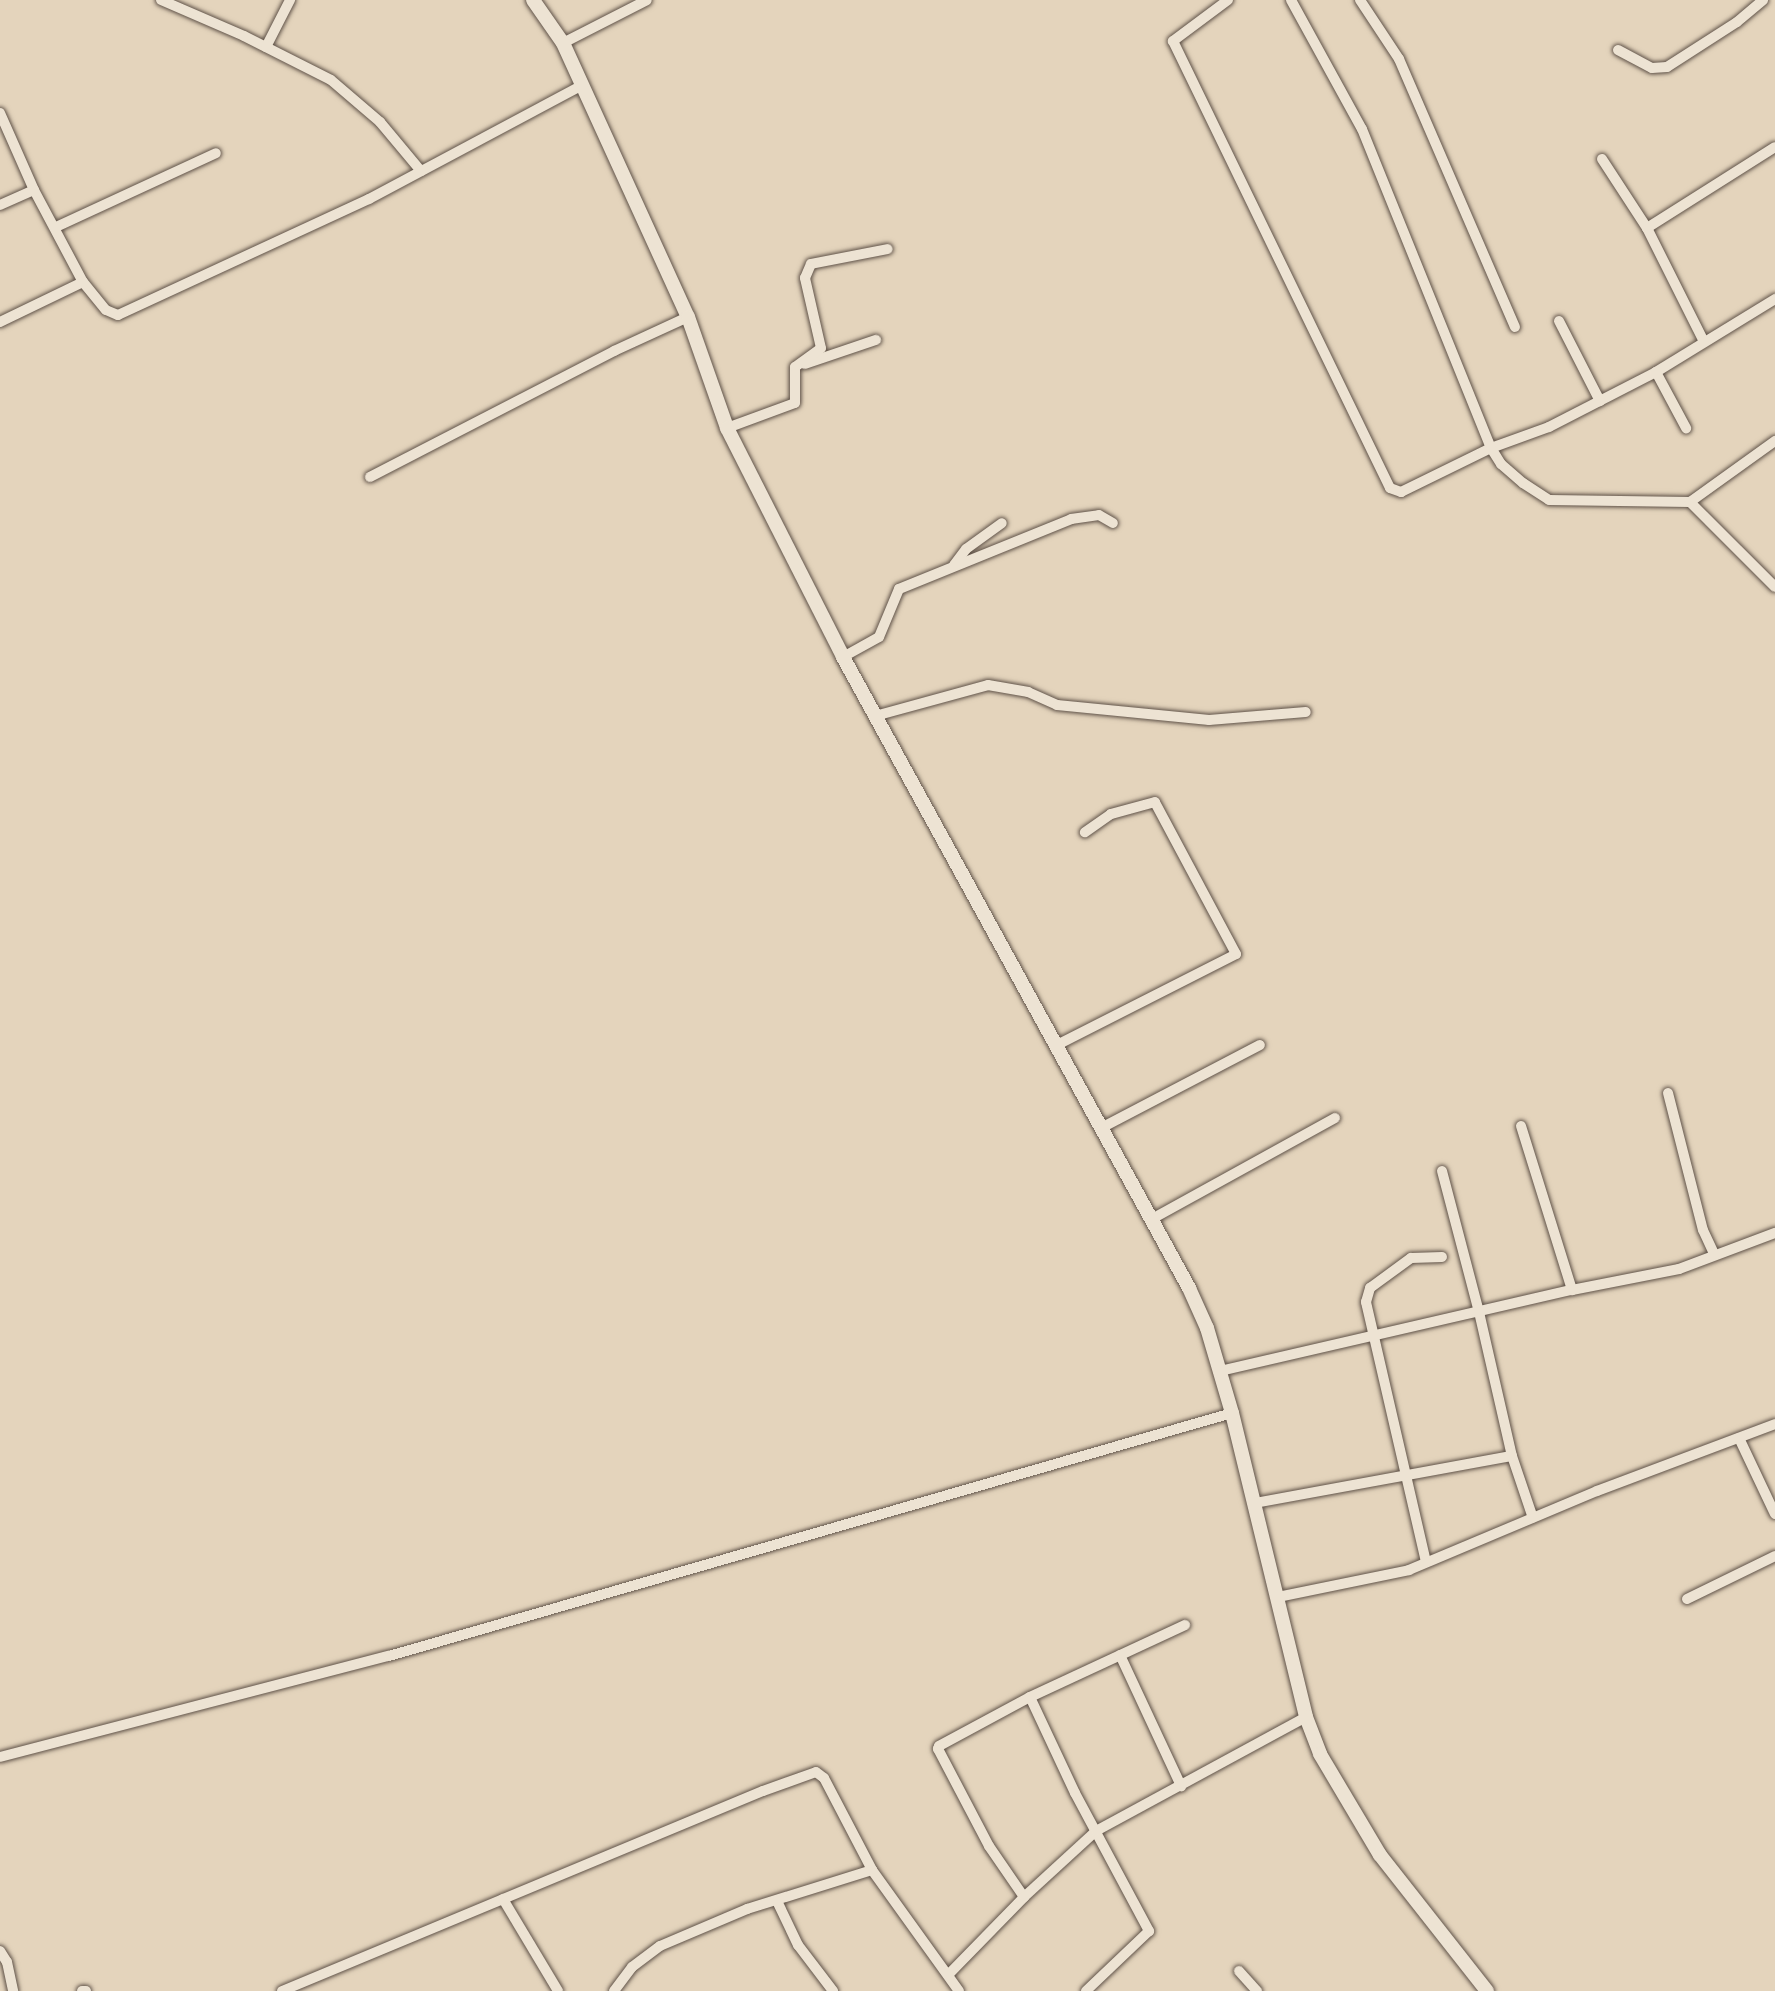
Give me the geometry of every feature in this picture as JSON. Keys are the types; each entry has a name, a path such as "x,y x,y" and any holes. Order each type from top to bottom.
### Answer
{"main road":[{"path":"533,0 563,43 688,317 727,428 843,657 1189,1288 1220,1371 1232,1413 1306,1717 1320,1754 1380,1856 1487,1991"}],"street":[{"path":"161,0 266,47 331,80 380,122 421,171"},
{"path":"266,47 290,0"},
{"path":"563,43 648,0"},
{"path":"1291,0 1362,129 1491,448 1501,464 1523,484 1549,500 1690,502 1775,441"},
{"path":"1360,0 1399,59 1515,327"},
{"path":"1618,50 1652,68 1667,67 1737,22 1763,0"},
{"path":"1223,1 1173,41 1258,211 1383,480 1390,488 1401,492 1491,448 1549,427 1656,372 1775,299"},
{"path":"0,113 34,190 83,282 106,310 118,316 270,247 582,86"},
{"path":"1647,228 1775,148"},
{"path":"56,227 216,153"},
{"path":"1602,159 1647,228 1704,342"},
{"path":"0,205 34,190"},
{"path":"795,367 821,348 805,278 811,264 888,249"},
{"path":"0,322 83,282"},
{"path":"370,477 614,351 688,317"},
{"path":"1559,321 1600,401"},
{"path":"795,367 876,340"},
{"path":"727,428 795,403 795,367"},
{"path":"1656,372 1686,428"},
{"path":"1690,502 1775,587"},
{"path":"843,657 875,641 899,589 1071,519 1099,515 1113,523"},
{"path":"953,567 966,548 1002,523"},
{"path":"875,716 988,685 1028,692 1057,705 1095,706 1209,720 1306,712"},
{"path":"1055,1046 1236,954 1154,802 1111,814 1085,832"},
{"path":"1103,1127 1260,1045"},
{"path":"1668,1095 1714,1254"},
{"path":"1152,1219 1335,1118"},
{"path":"1521,1126 1572,1290"},
{"path":"1441,1171 1479,1312 1512,1456 1533,1518"},
{"path":"1220,1371 1572,1290 1679,1269 1775,1233"},
{"path":"1426,1562 1376,1335 1366,1302 1370,1288 1410,1258 1442,1257"},
{"path":"0,1757 389,1656 1232,1413"},
{"path":"1278,1597 1409,1570 1533,1518 1775,1424"},
{"path":"1739,1438 1775,1514"},
{"path":"1255,1503 1512,1456"},
{"path":"1687,1599 1775,1556"},
{"path":"1024,1897 989,1846 938,1749 947,1739 1185,1625"},
{"path":"1120,1655 1181,1786"},
{"path":"1030,1698 1149,1931 1086,1991"},
{"path":"948,1975 1024,1897 1097,1831 1306,1717"},
{"path":"282,1991 812,1772 824,1778 872,1870 959,1991"},
{"path":"619,1989 632,1967 660,1946 747,1909 872,1870"},
{"path":"503,1899 558,1991"},
{"path":"777,1901 798,1945 832,1991"},
{"path":"0,1951 7,1962 13,1991"},
{"path":"1239,1970 1257,1991"}]}
